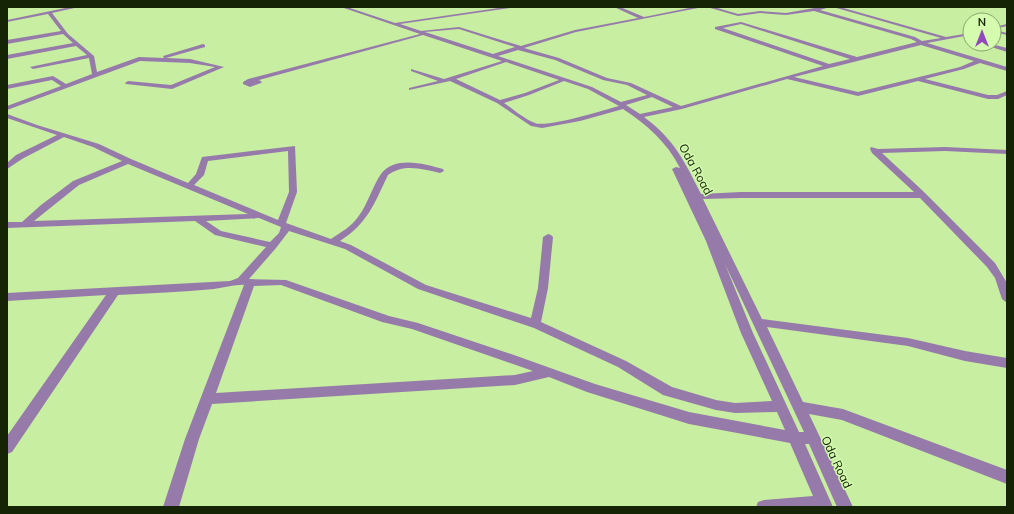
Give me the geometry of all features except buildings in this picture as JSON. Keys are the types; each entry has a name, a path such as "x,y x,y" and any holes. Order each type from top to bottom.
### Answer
{"street":[{"path":"7,21 64,8 77,7"},
{"name":"Oda Road","path":"336,7 590,88 638,116 652,127 674,151 698,197 799,406 845,507"},
{"name":"Oda Road","path":"343,7 422,34"},
{"path":"475,7 489,10"},
{"path":"395,24 515,7"},
{"path":"616,7 641,17 690,7"},
{"path":"490,55 576,29 701,7"},
{"path":"709,7 738,16 744,20 741,23"},
{"path":"738,16 760,12 786,14 828,7"},
{"path":"834,7 948,38"},
{"path":"7,16 57,10"},
{"path":"812,10 914,38 921,43 1007,69"},
{"path":"49,12 64,32 92,56 95,75"},
{"path":"831,67 717,27 741,23 856,59"},
{"path":"257,81 422,34 459,28 566,62 605,79 629,84 680,108"},
{"path":"7,42 64,32"},
{"path":"638,116 680,108 856,59 921,43 962,36"},
{"path":"957,37 962,38"},
{"name":"Oda Road","path":"446,41 561,81 620,106 643,124 668,152 711,241 747,333 781,406 824,505"},
{"path":"7,57 78,44"},
{"path":"159,59 203,46"},
{"path":"33,67 92,56"},
{"path":"7,108 135,60 159,59 190,61 221,67 172,87 128,83"},
{"path":"787,77 791,80 858,94 915,78 962,68 980,61"},
{"path":"411,89 447,80 504,62"},
{"path":"413,70 447,80 499,102 533,125 538,126 580,119 654,95"},
{"path":"7,88 53,78 66,87"},
{"path":"915,78 988,97 998,97 1007,93"},
{"path":"499,102 527,94 561,81"},
{"path":"7,116 37,128 114,152 128,161 260,216 283,228 348,247 422,287 535,324 622,364 668,391 716,405 735,408 781,406"},
{"path":"7,167 19,157 63,135"},
{"path":"171,507 246,281 273,246 283,228 293,192 292,148 205,159 200,175 188,187"},
{"path":"1007,152 945,149 875,151 874,149 875,151 922,194 1003,279 1007,300"},
{"path":"24,225 44,206 76,183 128,161"},
{"path":"333,242 351,230 362,218 385,174 391,168 423,166 440,171"},
{"path":"698,197 741,194 922,194"},
{"path":"7,225 260,216"},
{"path":"198,218 218,233 273,246"},
{"path":"212,229 223,218"},
{"path":"535,324 543,288 548,237"},
{"path":"7,297 231,284 246,281 282,282 386,319 414,326 549,373 689,418 795,438 813,438"},
{"path":"7,448 115,291"},
{"path":"758,322 908,342 965,356 1007,363"},
{"path":"207,399 515,380 549,373"},
{"path":"799,406 843,415 1007,477"},
{"path":"764,507 824,505"}]}
